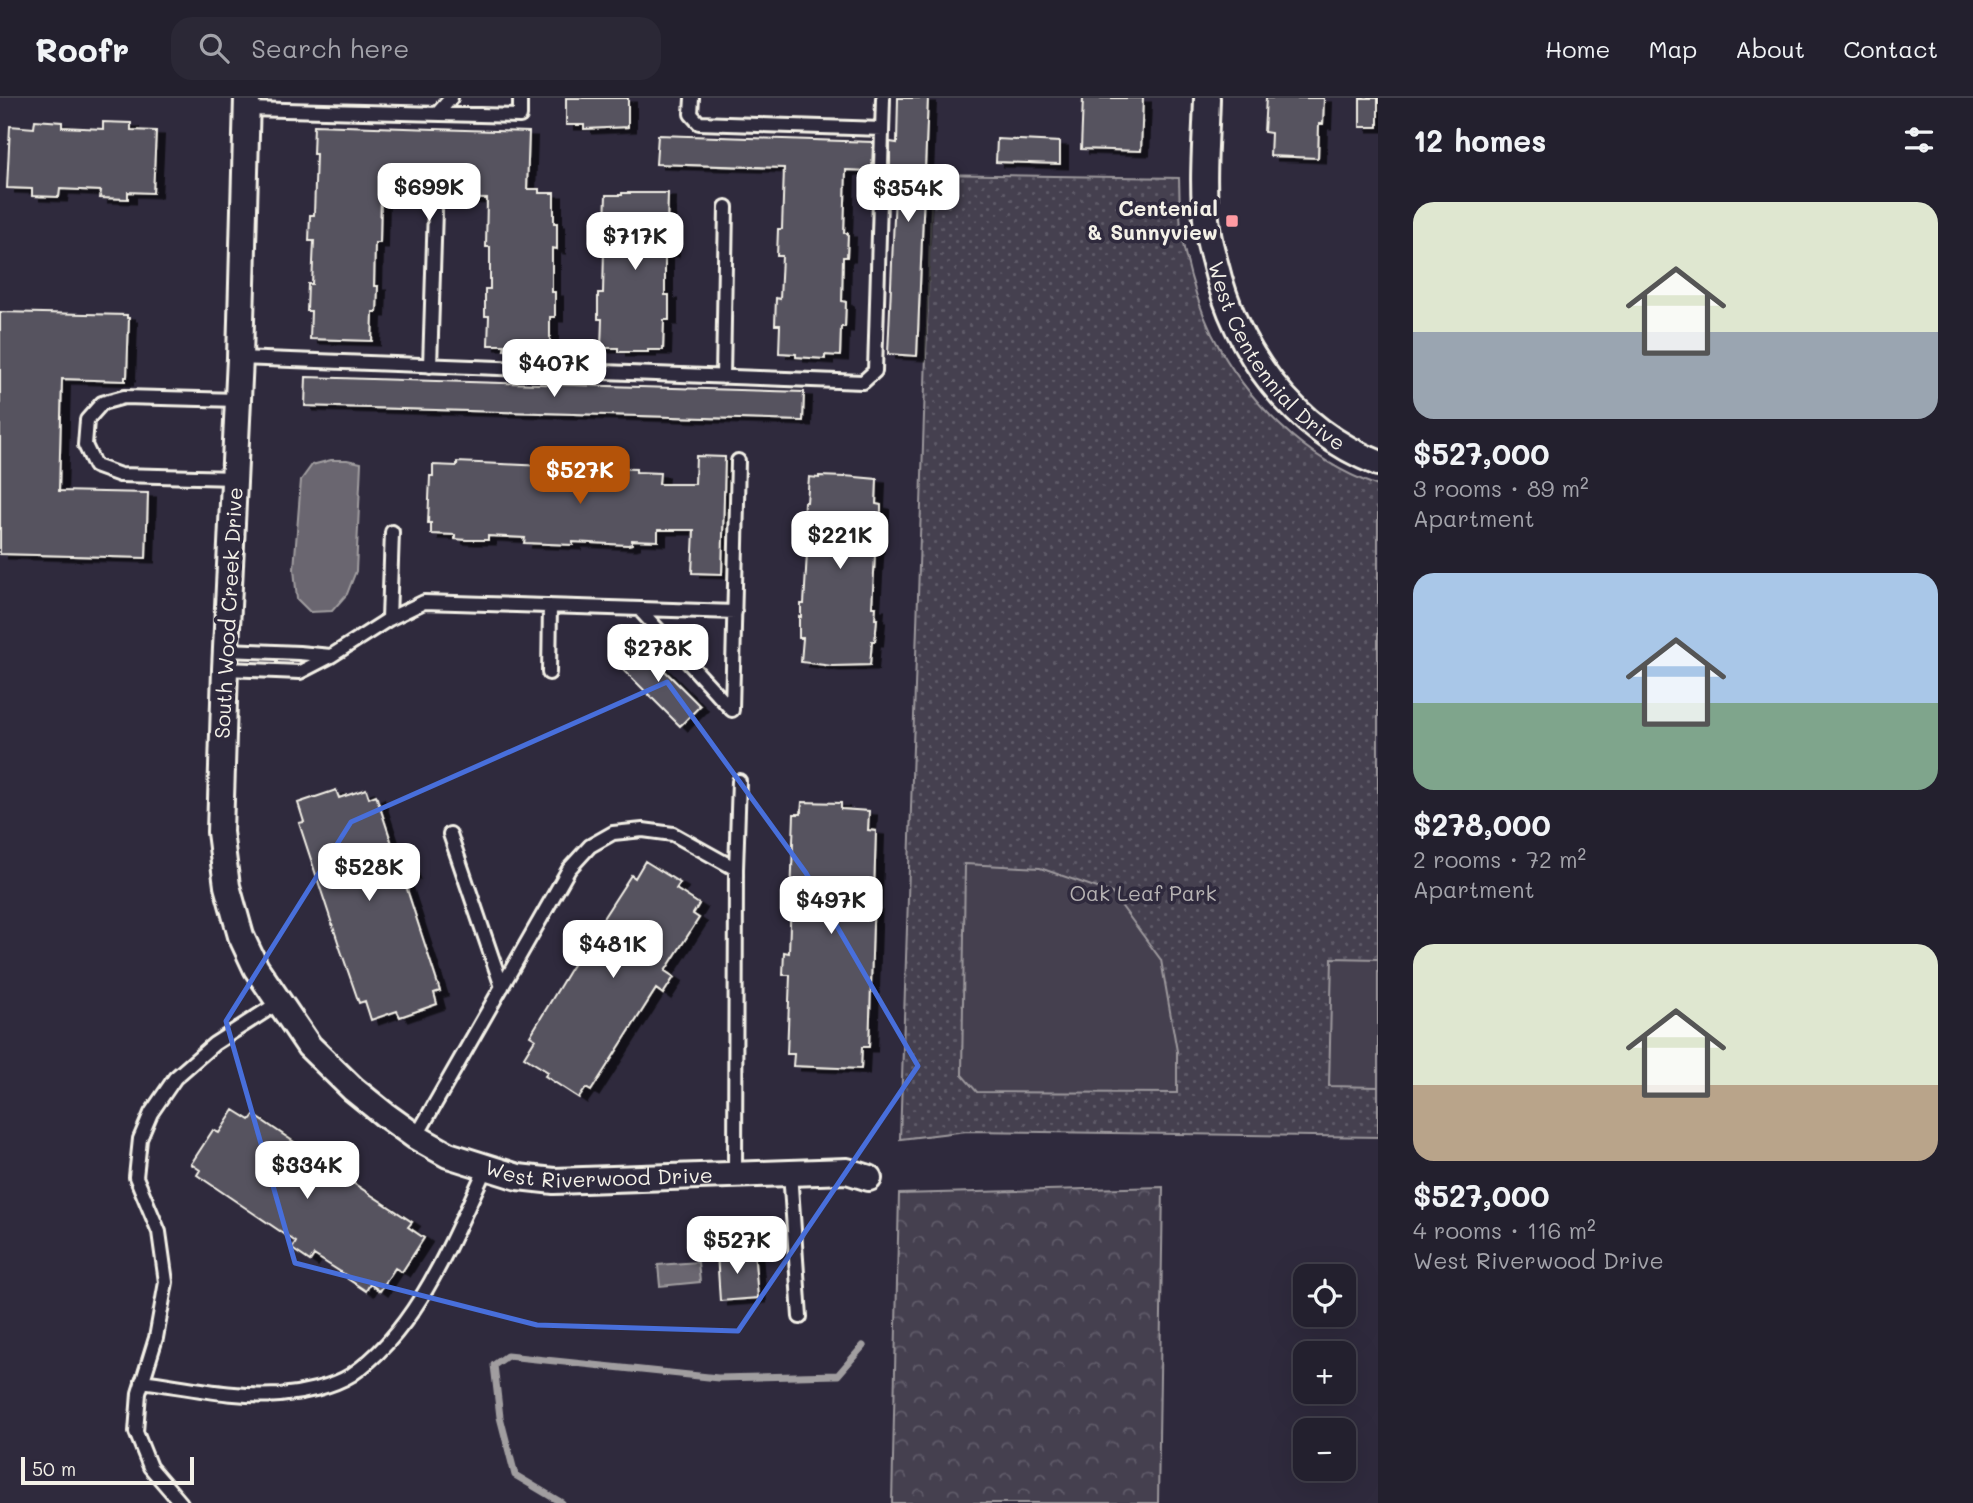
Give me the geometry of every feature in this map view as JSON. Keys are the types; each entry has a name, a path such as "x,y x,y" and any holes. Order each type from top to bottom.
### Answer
{"street":[{"name":"West Centennial Drive","path":"1207,98 1204,180 1207,230 1219,280 1251,355 1266,378 1294,410 1326,436 1378,463"},
{"name":"South Wood Creek Drive","path":"247,104 240,358 225,660 220,832 228,886 241,936 256,968 309,1046 353,1089"},
{"name":"West Riverwood Drive","path":"353,1089 416,1137 448,1154 518,1177 554,1181 847,1171 869,1178"}],"lane":[{"path":"436,114 451,98"},
{"path":"247,104 520,116 520,98"},
{"path":"692,98 691,114 699,123 882,129"},
{"path":"240,358 863,382 875,371 883,98"},
{"path":"723,377 726,207"},
{"path":"430,366 435,210"},
{"path":"234,478 120,475 95,466 85,445 87,420 102,403 124,397 238,400"},
{"path":"639,609 732,710 738,461"},
{"path":"389,619 392,531"},
{"path":"225,660 300,672 331,656 389,619 424,603 735,612"},
{"path":"549,673 550,606"},
{"path":"225,660 299,653 331,656"},
{"path":"735,1174 736,869 739,781"},
{"path":"416,1137 569,869 590,846 613,833 643,830 673,834 736,869"},
{"path":"450,834 502,987"},
{"path":"181,1503 149,1467 136,1432 139,1394 156,1338 166,1282 159,1232 136,1177 140,1139 151,1113 175,1078 214,1044 278,1003"},
{"path":"142,1381 252,1395 281,1395 314,1390 349,1376 386,1346 430,1283 486,1168"},
{"path":"790,1172 800,1317"}],"highlighted area":[{"path":"667,682 806,873 918,1066 738,1331 537,1325 295,1263 226,1021 351,822"}],"green space":[{"name":"Oak Leaf Park","path":"932,174 1179,178 1182,234 1190,274 1212,334 1226,359 1260,405 1303,445 1326,461 1378,486 1378,1137 967,1131 900,1139"},
{"path":"965,864 1040,868 1112,893 1161,960 1177,1051 1177,1093 977,1092 962,1075"},
{"path":"1332,958 1378,959 1378,1087 1329,1086"},
{"path":"1163,1187 1158,1503 892,1503 899,1194"}],"shaded area":[{"path":"331,460 361,463 356,571 347,594 332,611 310,612 297,599 294,569 301,480 312,465"},
{"path":"698,1262 700,1282 660,1286 658,1265"}],"building":[{"path":"566,98 628,98 628,127 584,129 584,125 566,125"},
{"path":"898,98 928,98 917,356 888,354 896,172 890,171 890,142 897,143"},
{"path":"1083,98 1143,98 1141,151 1081,149"},
{"path":"1266,98 1324,98 1323,124 1319,124 1318,158 1270,156 1271,133 1264,132"},
{"path":"1360,98 1378,98 1378,127 1360,127"},
{"path":"35,120 62,122 62,127 103,129 103,122 131,123 131,130 156,131 153,193 128,192 128,199 100,198 101,191 60,189 59,197 32,196 32,189 7,188 10,126 34,128"},
{"path":"314,125 529,132 527,189 539,189 539,193 554,193 554,223 557,223 557,249 552,248 555,317 550,317 550,346 535,346 535,351 504,350 505,345 488,345 489,316 485,316 485,289 490,289 490,247 486,247 487,199 381,195 380,243 375,243 374,286 378,286 377,312 373,312 372,341 310,339 311,311 307,311 308,284 312,284 314,241 309,241 310,215 314,215"},
{"path":"658,135 873,142 872,171 846,170 844,233 848,233 847,257 843,257 842,301 846,302 845,327 841,327 840,356 825,355 825,359 779,353 780,325 775,325 776,298 780,299 782,256 777,256 778,229 782,229 784,168 656,164"},
{"path":"997,139 1060,142 1060,164 996,162"},
{"path":"668,193 667,226 671,227 671,252 665,252 665,295 669,295 669,320 664,320 663,350 618,352 618,348 601,348 602,319 598,319 598,293 603,293 604,250 600,250 601,224 605,224 606,195"},
{"path":"0,312 127,315 129,318 125,381 62,379 59,491 148,493 146,558 0,554"},
{"path":"306,377 804,392 803,421 305,406"},
{"path":"696,456 725,457 722,574 692,573 694,530 658,530 658,541 632,540 632,544 628,545 573,542 573,545 524,543 525,538 488,536 488,540 455,539 455,535 431,534 431,523 428,523 433,465 457,466 457,462 545,466 545,469 636,469 636,472 660,473 659,484 695,484"},
{"path":"809,477 877,479 876,504 881,505 881,510 879,538 876,538 872,607 876,607 877,619 870,665 832,666 801,662 803,638 799,638 799,616 801,617 801,604 804,604 808,536 802,535 804,502 807,502"},
{"path":"635,641 700,706 680,726 615,661"},
{"path":"366,789 369,798 376,795 396,856 405,853 412,874 403,877 440,991 434,993 437,1004 400,1017 397,1011 371,1020 365,1001 359,1003 340,948 299,823 304,822 298,803 336,790 339,798"},
{"path":"802,802 841,803 841,809 869,811 868,830 876,831 869,1047 862,1047 861,1069 793,1066 794,1054 787,1054 790,975 783,975 784,952 789,953 794,814 801,814"},
{"path":"645,861 680,883 676,889 699,904 693,914 699,918 665,971 674,977 663,994 656,989 591,1091 586,1088 579,1098 545,1076 548,1072 524,1057 535,1039 530,1036 569,971 631,875 635,878"},
{"path":"234,1110 250,1120 254,1115 412,1222 408,1227 424,1238 402,1272 395,1268 380,1291 370,1284 366,1291 314,1255 310,1261 292,1249 296,1242 197,1175 200,1170 191,1164 213,1130 219,1133"},
{"path":"754,1250 758,1298 720,1301 717,1253"}],"waterway":[{"path":"562,1503 515,1475 500,1417 494,1365 507,1356 718,1378 838,1375 863,1346"}],"place":[{"name":"Centenial & Sunnyview","path":"1232,221"}]}
